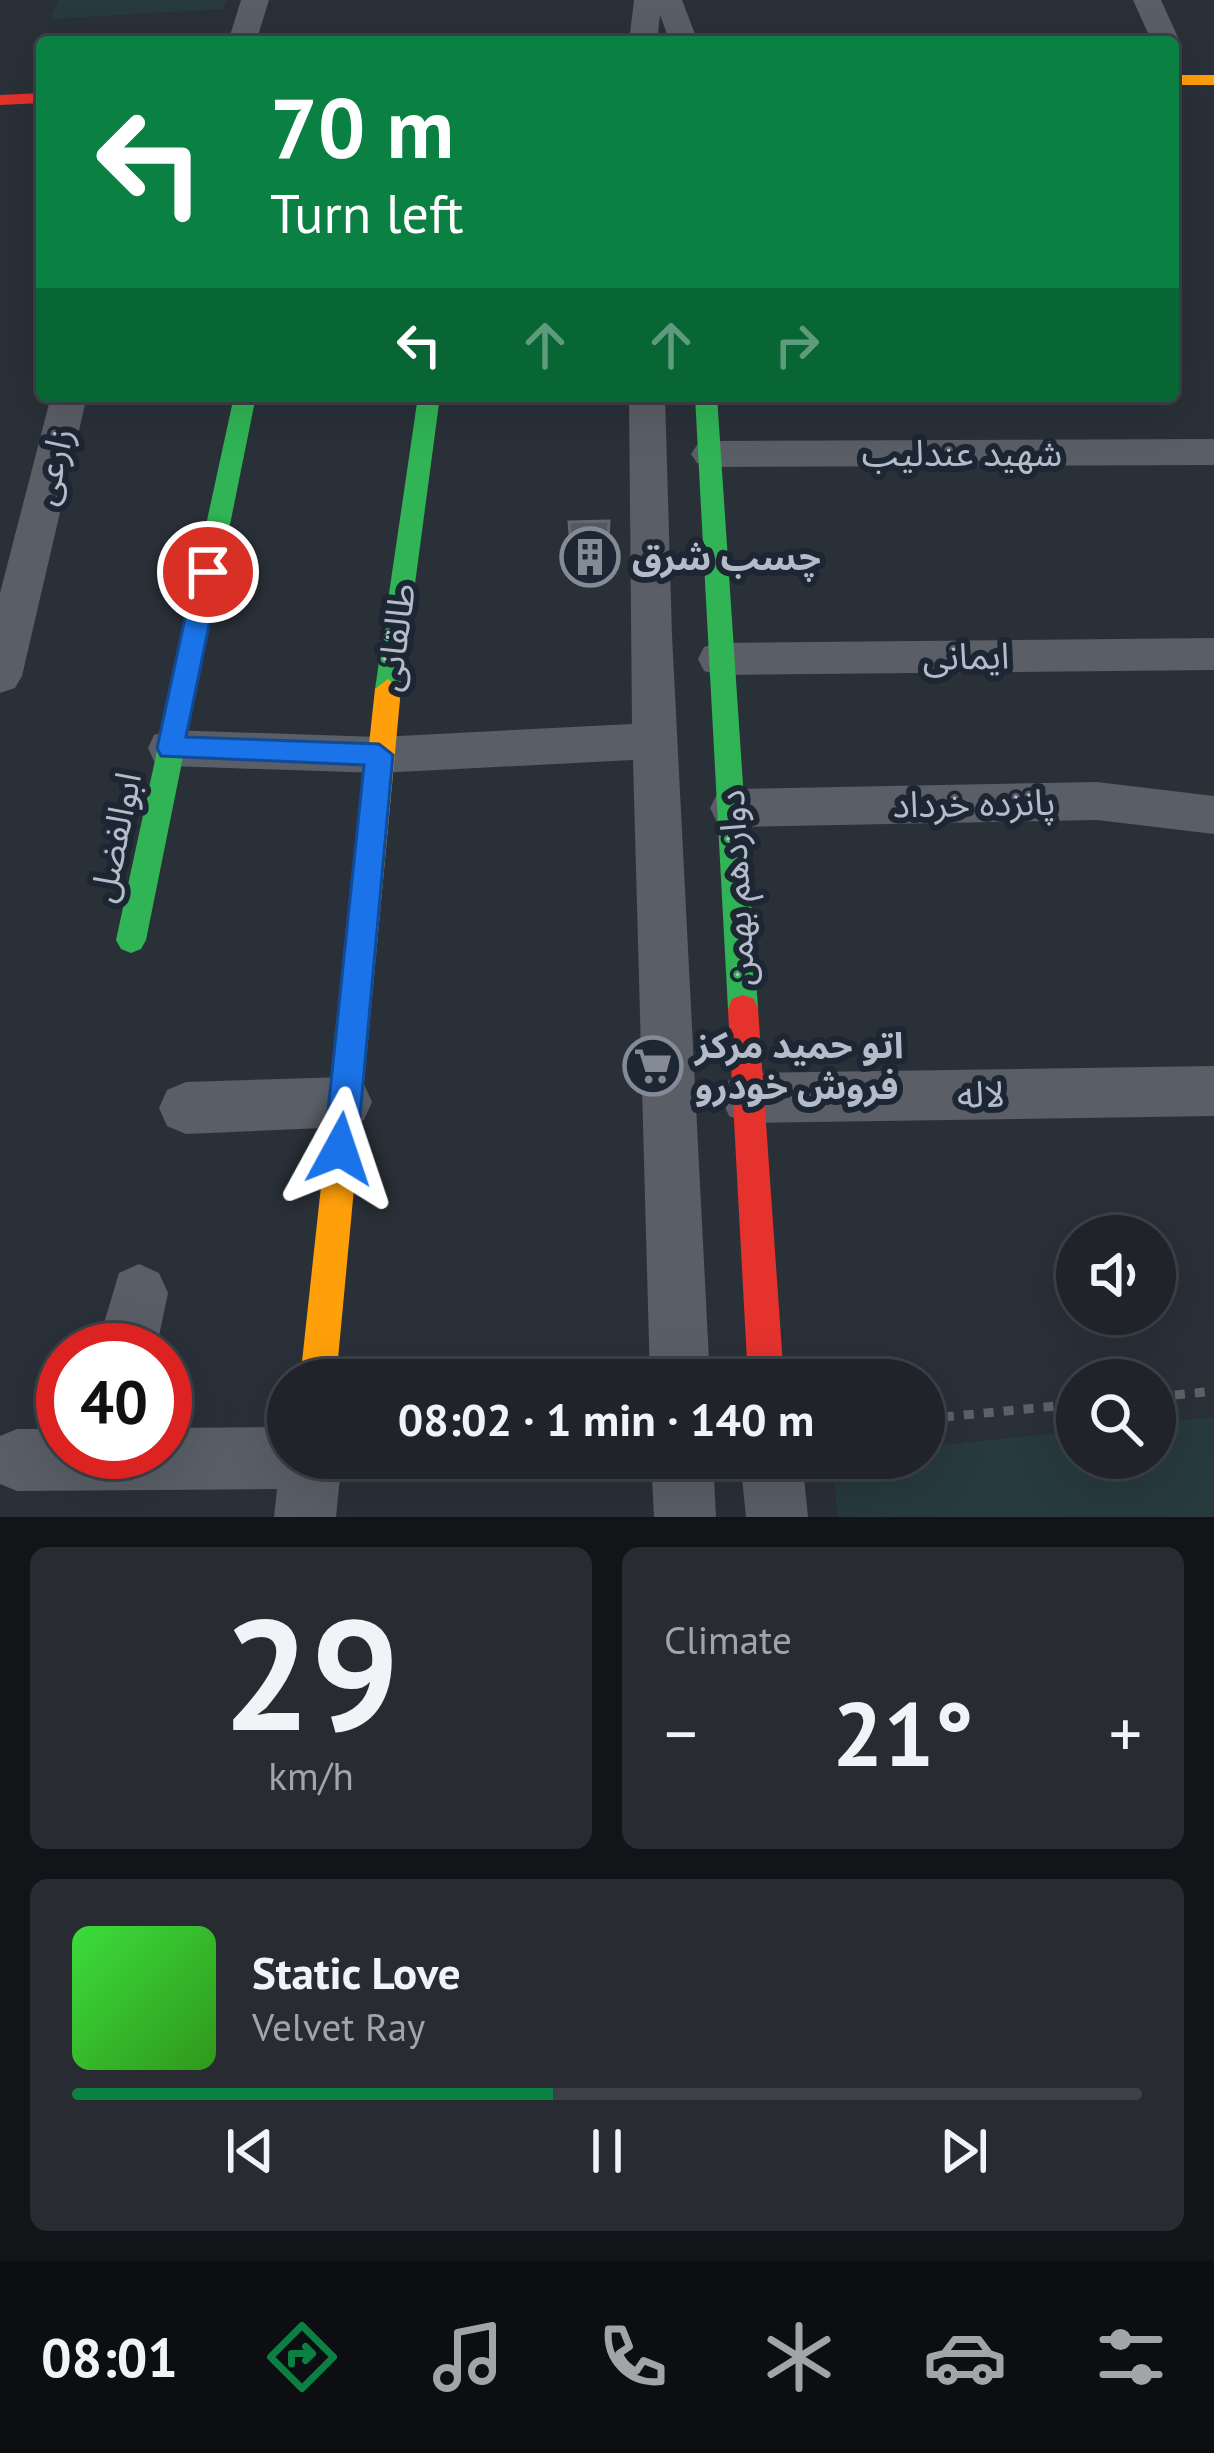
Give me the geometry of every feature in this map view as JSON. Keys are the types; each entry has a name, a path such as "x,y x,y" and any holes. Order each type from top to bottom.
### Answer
{"street":[{"path":"244,36 254,0"},
{"path":"645,36 648,0"},
{"path":"668,0 682,36"},
{"path":"1148,0 1163,36"},
{"path":"1179,81 1214,80"},
{"path":"1179,84 1214,107"},
{"path":"0,100 36,98"},
{"name":"زارعی","path":"2,665 68,402"},
{"name":"ابوالفضل","path":"131,940 244,402"},
{"name":"طالقانی","path":"321,1359 379,755 428,402"},
{"name":"دوازدهم بهمن","path":"647,402 651,635 679,1359"},
{"name":"دوازدهم بهمن","path":"706,402 718,658 733,808 765,1359"},
{"name":"شهید عندلیب","path":"710,454 1214,452"},
{"name":"ایمانی","path":"718,658 1214,654"},
{"path":"170,748 379,755 658,741"},
{"name":"پانزده خرداد","path":"733,808 1097,801 1214,815"},
{"name":"لاله","path":"748,1098 1214,1091"},
{"path":"186,1108 345,1102"},
{"path":"133,1323 140,1293"},
{"path":"192,1457 267,1458"},
{"path":"16,1460 36,1459"},
{"path":"305,1517 309,1479"},
{"path":"683,1479 685,1517"},
{"path":"773,1479 777,1517"}],"path":[{"path":"1176,1394 1214,1391"},
{"path":"945,1418 1056,1406"}],"green space":[{"path":"58,0 227,0 223,9 50,19"},
{"path":"1214,1417 1214,1517 837,1517 834,1479 945,1479 945,1445 1056,1433 1056,1479 1176,1479 1176,1421"}],"building":[{"path":"609,521 607,561 572,557 569,522"}],"traffic: fast":[{"path":"131,940 244,402"},
{"path":"388,689 428,402"},
{"path":"706,402 743,1009"}],"traffic: slow":[{"path":"1179,80 1214,80"},
{"path":"320,1359 388,689"}],"traffic: jam":[{"path":"0,100 36,98"},
{"path":"743,1009 765,1359"}],"place":[{"name":"چسب شرق","path":"590,557"},
{"name":"اتو حمید مرکز فروش خودرو","path":"653,1066"}],"route":[{"path":"208,572 170,748 379,755 340,1149"}]}
